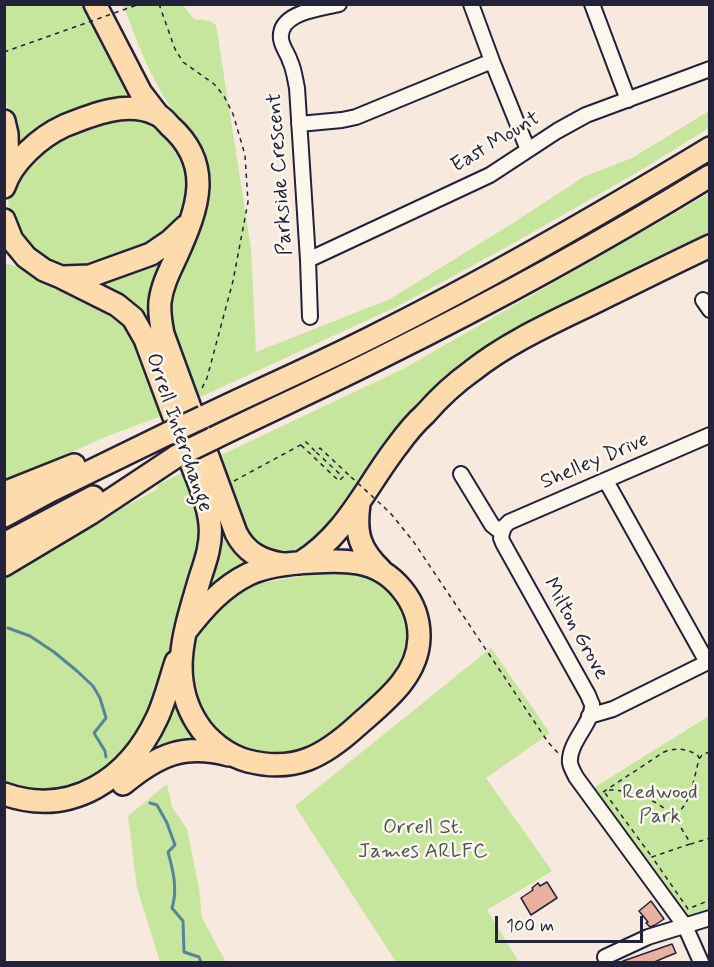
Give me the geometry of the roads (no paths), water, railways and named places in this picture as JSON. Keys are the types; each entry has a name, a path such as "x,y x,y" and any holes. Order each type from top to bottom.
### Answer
{"highway":[{"name":"Orrell Interchange","path":"4,220 18,249 34,263 117,305 137,325 145,339 208,513 210,540 207,557 184,637 180,664 181,682 188,708 199,727 233,756 273,765 294,764 316,756 339,742 400,685 410,672 417,657 419,630 413,607 404,591 381,570 346,561 293,564 271,562 258,557 238,539 163,334 160,315 163,286 190,221 199,188 197,165 185,141 141,93 95,4"},
{"path":"6,181 33,146 70,124 120,109 137,109 159,114"},
{"path":"4,122 8,134 6,181"},
{"path":"4,516 50,491 374,336 442,301 637,192 710,148"},
{"path":"4,544 177,456 385,356 518,286 710,176"},
{"name":"Orrell Interchange","path":"61,277 90,276 152,254 170,241 190,221"},
{"path":"293,564 312,555 327,543 359,504 397,446 424,414 472,370 525,338 710,246"},
{"path":"4,255 34,263"},
{"path":"4,493 89,458 169,433"},
{"path":"4,565 91,513 177,456"},
{"path":"359,504 358,534 363,547 381,570"},
{"name":"Orrell Interchange","path":"184,637 204,609 230,585 255,572 293,564"},
{"path":"4,794 31,800 64,799 95,788 122,770 145,740 158,717 184,637"},
{"path":"4,807 45,813 71,810 109,794 144,767 160,758 196,750 233,756"}],"street":[{"name":"Parkside Crescent","path":"310,317 297,88 281,39 282,30 288,21 297,15 339,4"},
{"path":"471,4 528,150"},
{"path":"592,4 628,100"},
{"path":"299,124 356,117 492,61"},
{"name":"East Mount","path":"308,260 490,175 578,119 710,69"},
{"name":"Shelley Drive","path":"502,533 504,526 509,522 710,435"},
{"name":"Milton Grove","path":"462,474 492,525 502,533 503,543 588,695 592,704 590,716"},
{"path":"606,481 708,661 613,709 590,716 576,741 570,765 576,777 601,794 684,926 701,963"},
{"path":"605,957 648,937 710,918"}],"waterway":[{"path":"8,628 30,636 54,652 93,686 100,698 106,718 94,733 106,757"},
{"path":"150,803 157,805 175,845 168,852 175,887 172,908 183,921 184,952 199,957 201,962"}],"park label":[{"name":"Redwood Park","path":"660,806"},
{"name":"Orrell St. James ARLFC","path":"423,841"}]}
